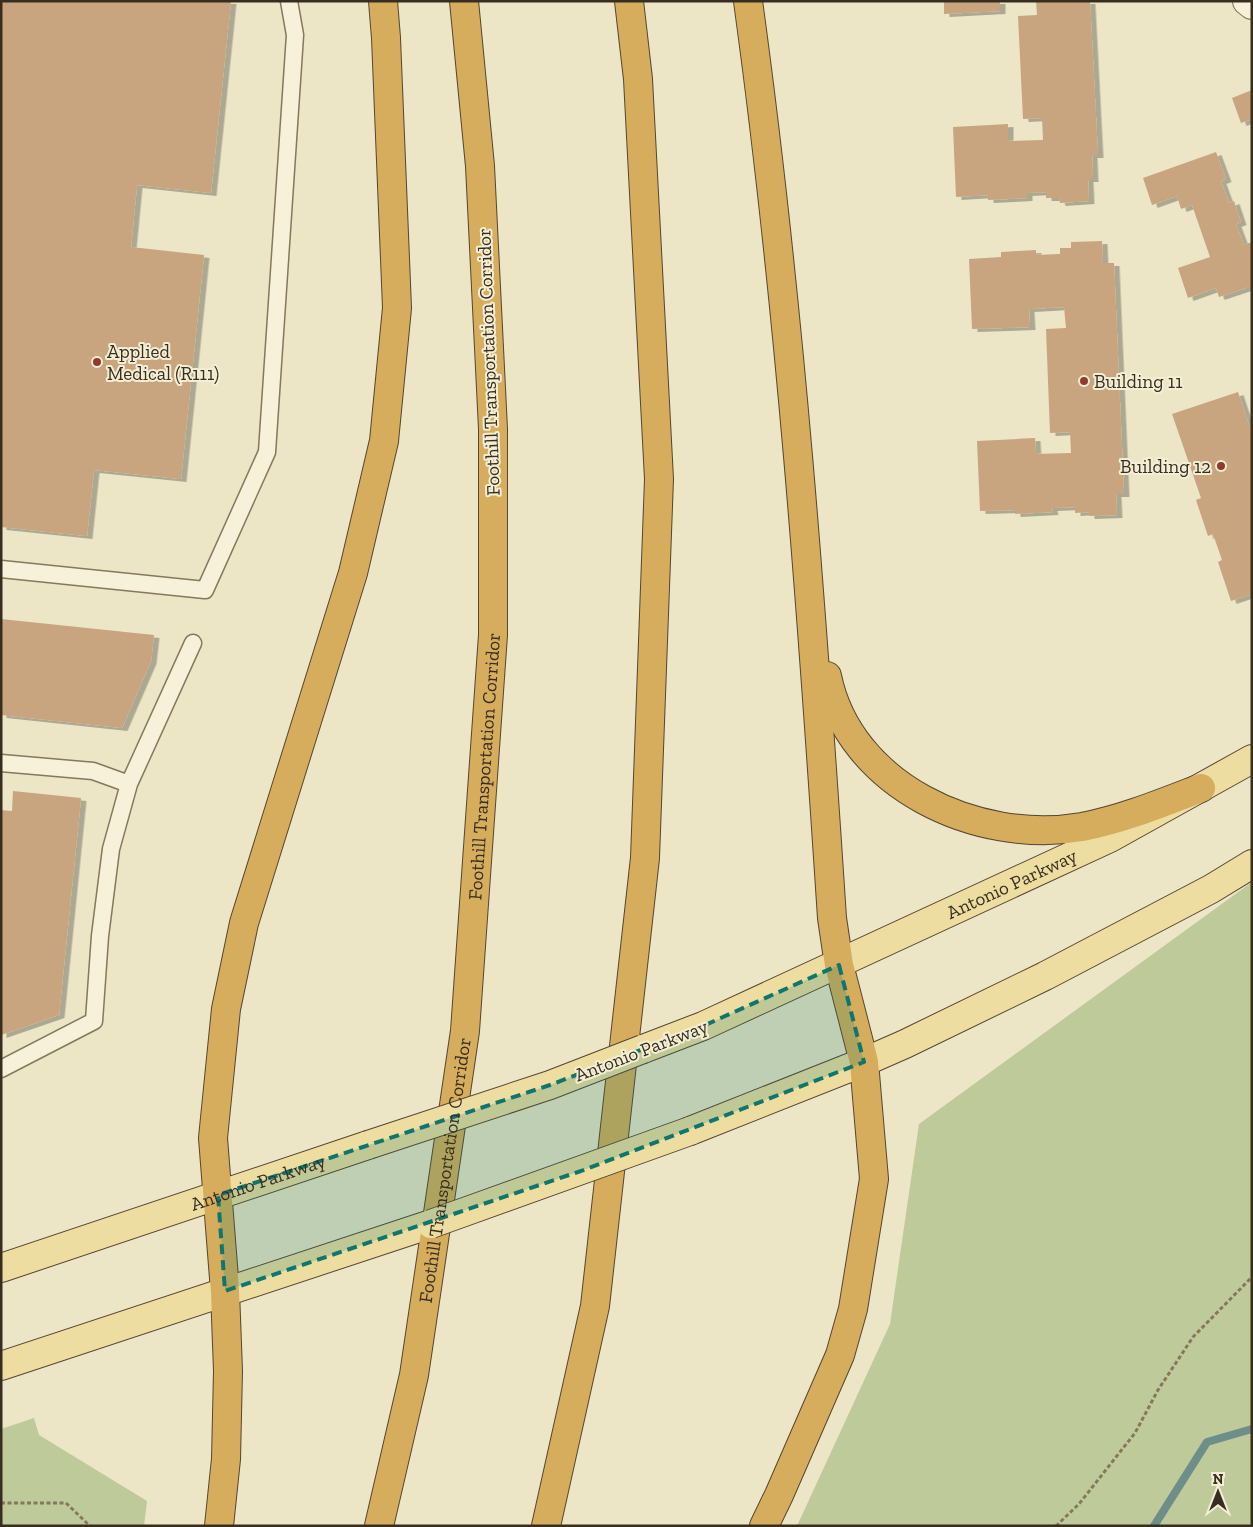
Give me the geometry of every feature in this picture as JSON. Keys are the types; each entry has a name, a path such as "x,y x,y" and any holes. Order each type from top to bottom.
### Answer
{"highway":[{"path":"219,1526 226,1460 228,1371 226,1291 213,1138 226,1009 244,922 353,573 384,441 397,308 387,48 383,1"},
{"name":"Foothill Transportation Corridor","path":"379,1526 414,1375 465,1031 493,635 492,410 480,166 464,1"},
{"path":"546,1526 595,1306 646,858 659,479 638,79 629,1"},
{"path":"748,1 758,73 803,502 832,918 839,964 864,1062 874,1179 853,1309 840,1355 764,1526"},
{"path":"811,599 829,689 838,713 871,762 896,784 922,800 950,812 981,820 1014,828 1042,830 1081,827 1127,816 1200,788"}],"main road":[{"name":"Antonio Parkway","path":"1,1268 550,1085 704,1026 1110,838 1252,760"},
{"path":"1,1366 353,1250 690,1131 864,1062 1045,976 1211,888 1252,864"}],"street":[{"path":"1248,1 1252,6"}],"lane":[{"path":"1,569 205,590 267,452 295,35 289,1"},
{"path":"1,1069 94,1021 100,936 111,849 129,784 193,644"},
{"path":"1,763 93,771 129,784"}],"path":[{"path":"1056,1526 1079,1504 1135,1433 1158,1390 1193,1337 1252,1277"},
{"path":"1,1503 66,1503 90,1526"}],"highlighted area":[{"path":"839,965 864,1062 581,1171 225,1291 218,1195 550,1085 703,1026"}],"green space":[{"path":"1252,882 1252,1526 797,1526 890,1324 919,1124"},
{"path":"34,1418 39,1435 147,1501 144,1526 1,1526 1,1429"}],"building":[{"name":"Applied Medical (R111)","path":"1,1 231,1 211,193 137,185 131,247 204,255 181,479 94,470 87,536 1,527"},
{"path":"944,1 1000,1 1000,11 944,14"},
{"path":"1036,1 1090,1 1098,155 1092,155 1093,179 1088,179 1089,201 1060,203 1059,198 1046,198 1046,192 1027,193 1027,198 988,200 988,195 956,197 953,127 1008,124 1008,141 1043,140 1042,118 1023,119 1018,16 1037,15"},
{"path":"1252,90 1252,119 1241,123 1232,98"},
{"path":"1216,152 1226,179 1221,181 1229,203 1234,201 1241,222 1236,224 1244,245 1252,242 1252,286 1219,297 1216,288 1188,298 1178,268 1210,257 1192,205 1181,209 1177,196 1152,205 1143,178"},
{"name":"Building 11","path":"1102,241 1103,263 1114,263 1124,494 1116,494 1117,515 1089,516 1089,512 1075,513 1075,507 1052,508 1053,512 1015,514 1015,510 980,511 977,441 1035,438 1036,454 1071,453 1070,432 1050,433 1046,329 1066,328 1064,307 1029,309 1030,327 972,329 969,259 1001,257 1001,252 1036,250 1036,255 1060,254 1060,248 1071,248 1071,242"},
{"name":"Building 12","path":"1238,392 1252,434 1252,594 1231,601 1218,562 1222,560 1213,534 1208,536 1196,500 1201,498 1172,414"},
{"path":"1,619 154,635 151,661 122,728 1,715"},
{"path":"13,791 81,798 59,1015 1,1035 1,810 12,811"}],"waterway":[{"path":"1154,1526 1207,1442 1252,1429"}],"place":[{"name":"Applied Medical (R111)","path":"97,362"},
{"name":"Building 11","path":"1084,381"},
{"name":"Building 12","path":"1221,466"}]}
